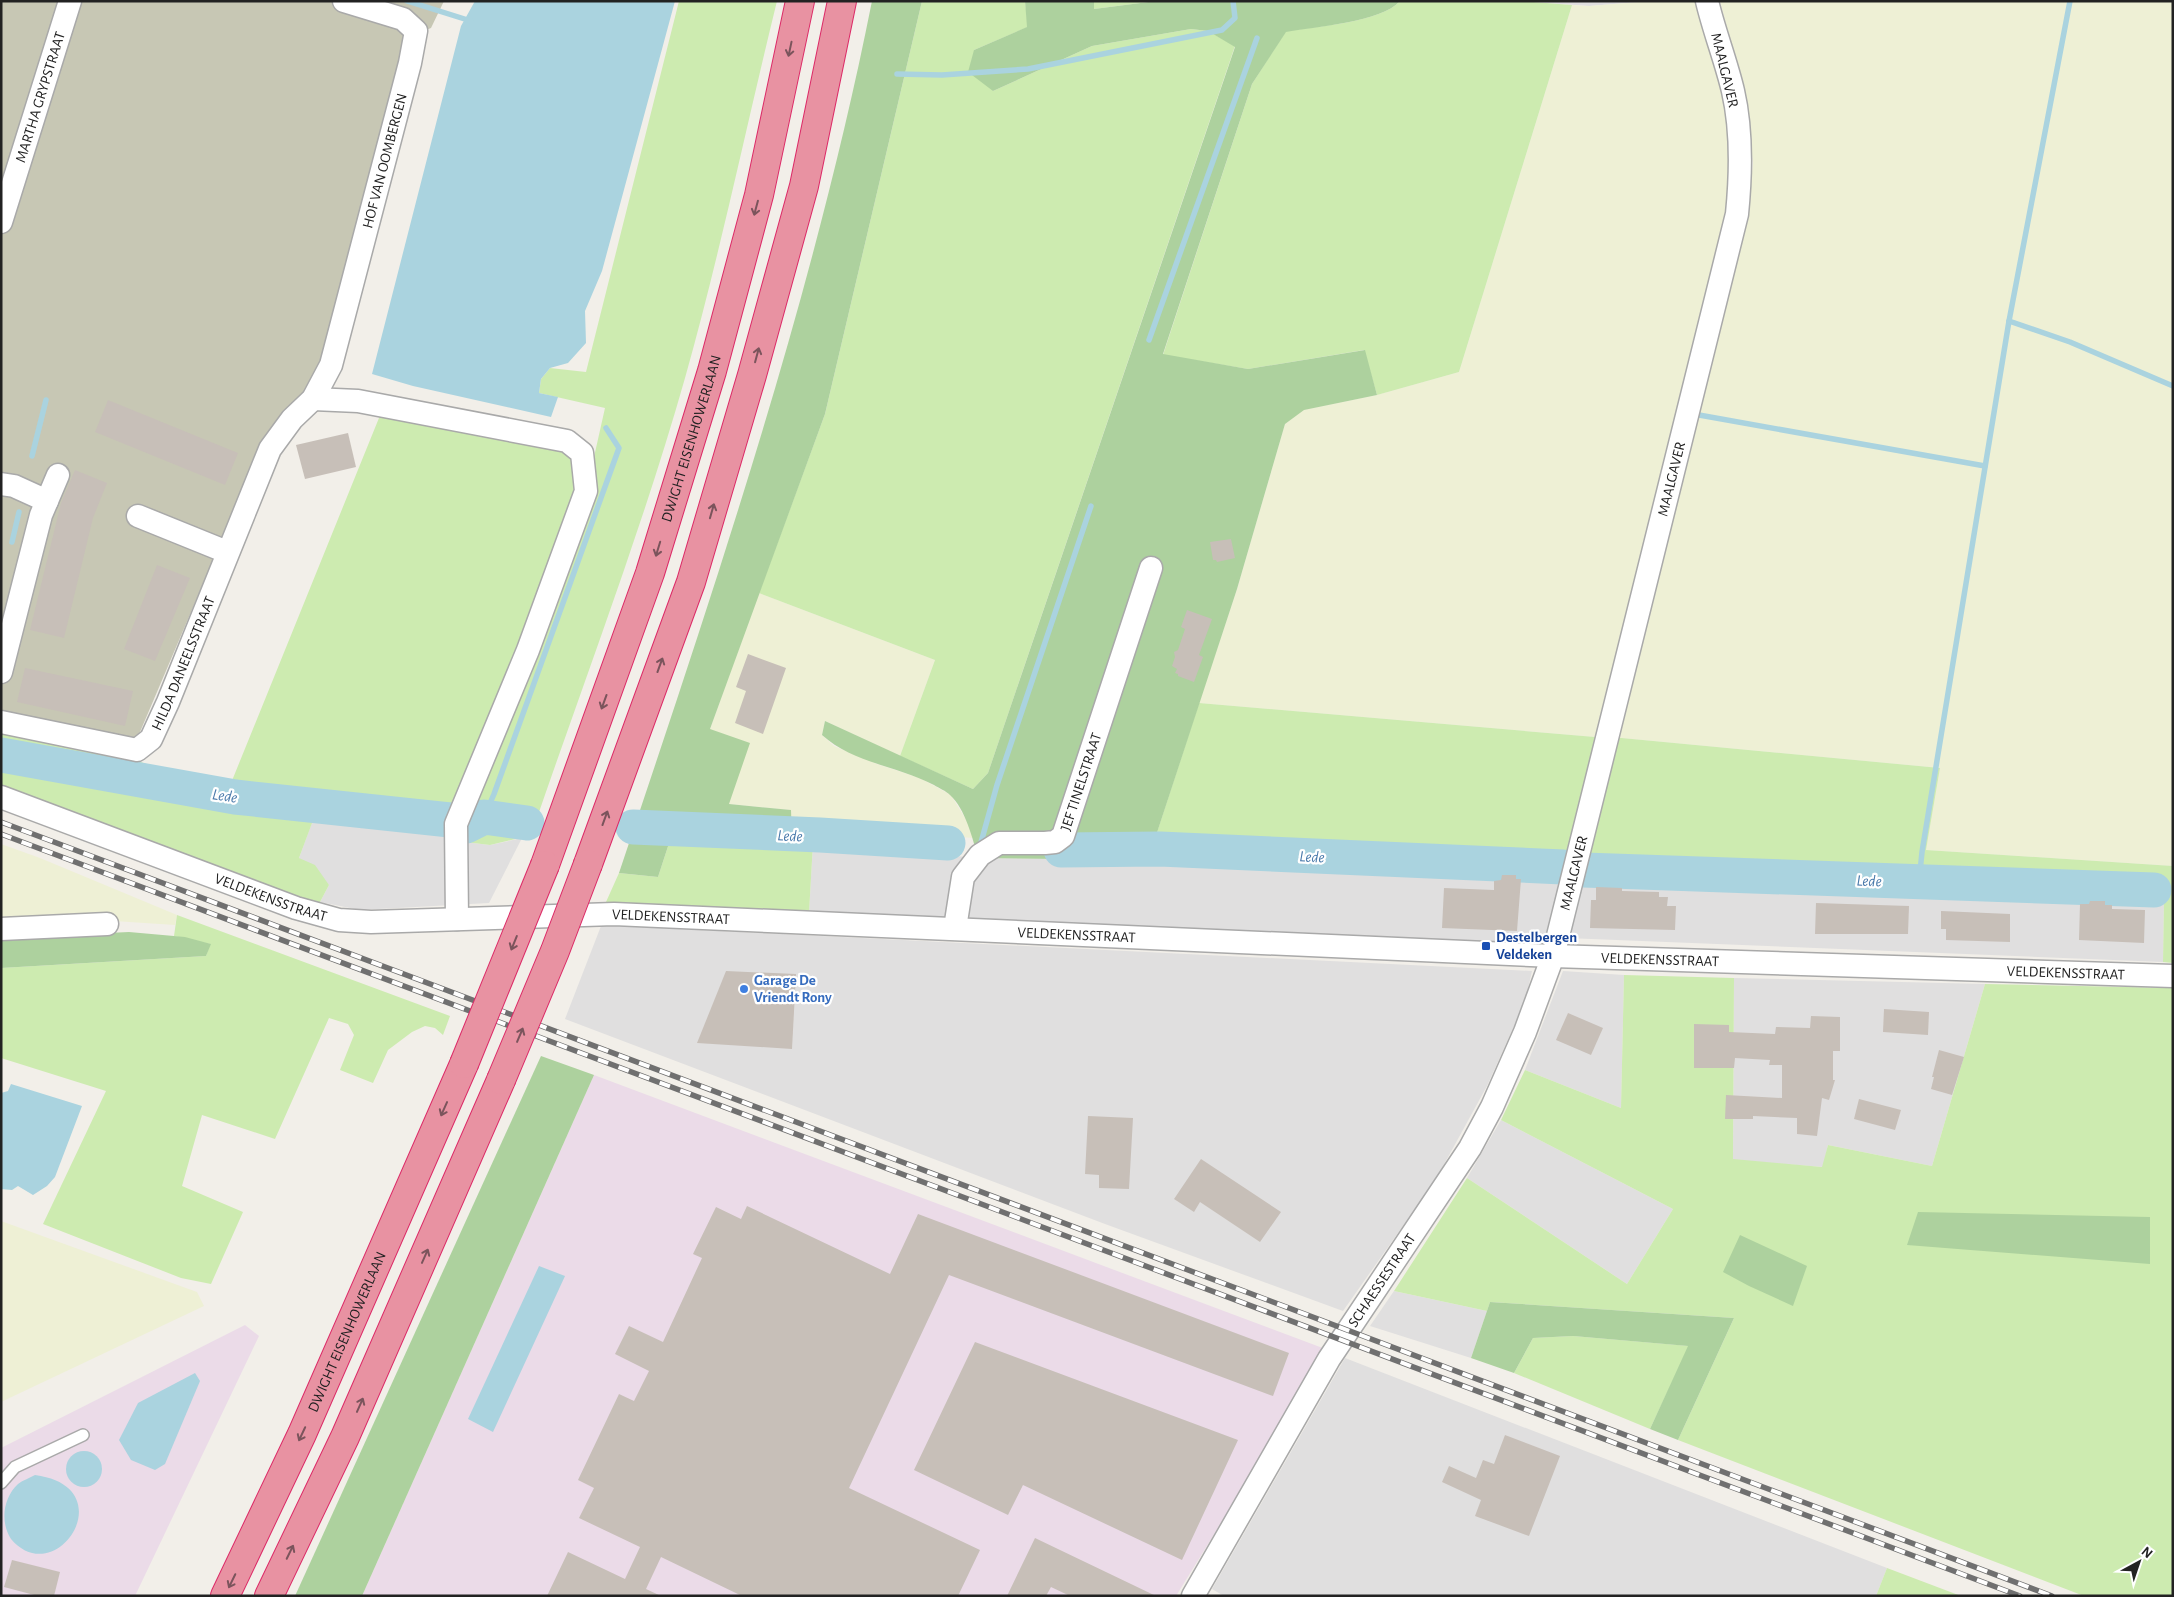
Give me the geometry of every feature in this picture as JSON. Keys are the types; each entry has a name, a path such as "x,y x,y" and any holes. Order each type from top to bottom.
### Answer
{"highway":[{"name":"DWIGHT EISENHOWERLAAN","path":"224,1596 302,1434 464,1064 545,865 650,573 712,371 759,196 800,1"},
{"path":"269,1596 345,1437 501,1080 555,950 588,864 691,582 804,186 842,1"}],"street":[{"name":"MARTHA GRYPSTRAAT","path":"1,222 70,1"},
{"name":"HOF VAN OOMBERGEN","path":"331,365 410,63 416,31 403,19 344,1"},
{"name":"MAALGAVER","path":"1553,956 1579,844 1737,214 1739,161 1733,92 1707,1"},
{"name":"HILDA DANEELSSTRAAT","path":"1,722 137,750 151,739 168,702 270,449 292,419 313,399 331,365"},
{"path":"313,399 358,401 567,441 582,453 586,491 528,650 456,824 456,919"},
{"path":"1,672 41,515 58,475"},
{"path":"1,484 14,486 47,501"},
{"path":"138,516 227,552"},
{"name":"JEF TINELSTRAAT","path":"955,928 963,877 980,855 999,843 1045,844 1056,842 1063,836 1151,568"},
{"name":"VELDEKENSSTRAAT","path":"1,797 296,908 339,920 372,922 614,914 1553,956 2173,976"},
{"path":"1,930 107,924"},
{"name":"SCHAESSESTRAAT","path":"1193,1596 1328,1359 1470,1148 1492,1107 1525,1032 1553,956"}],"lane":[{"path":"1,1483 15,1467 82,1435"}],"shaded area":[{"path":"1,1 444,1 431,28 408,37 322,369 265,438 137,739 1,715"},
{"path":"1521,1 1651,1 1589,6"},
{"path":"1651,1 1695,1 1725,94 1732,162 1726,216 1595,737 1199,703 1237,589 1285,424 1303,410 1377,395 1459,372 1572,5 1589,6"},
{"path":"1720,1 2173,1 2173,866 1926,850 1940,768 1611,737 1747,216 1753,164 1748,109"},
{"path":"759,593 935,660 900,756 825,721 822,735 834,746 877,764 920,778 951,795 968,823 973,838 791,823 790,810 728,804 710,729"},
{"path":"324,790 465,842 490,845 522,838 489,903 360,910 320,902 329,885 299,858"},
{"path":"813,843 978,858 1148,860 1561,882 1543,945 809,913"},
{"path":"1,844 40,858 177,915 175,925 99,920 1,923"},
{"path":"1583,878 2164,898 2163,962 1566,938"},
{"path":"614,924 680,929 1532,971 1525,1002 1487,1086 1436,1179 1343,1311 1105,1224 565,1019 601,926"},
{"path":"1563,971 1624,975 1621,1108 1525,1070"},
{"path":"1734,978 1985,984 1932,1166 1828,1145 1823,1167 1733,1160"},
{"path":"594,1075 1328,1350 1176,1596 362,1596"},
{"path":"1501,1120 1673,1209 1627,1284 1467,1178"},
{"path":"1,1221 197,1292 204,1306 1,1402"},
{"path":"1394,1291 1487,1311 1471,1358 1370,1326"},
{"path":"245,1325 259,1336 135,1596 1,1596 1,1448"},
{"path":"1345,1358 1887,1568 1876,1596 1224,1596 1212,1589"}],"green space":[{"path":"679,1 777,1 710,284 669,433 614,598 538,815 528,836 490,845 465,842 324,791 299,858 315,865 329,885 320,902 308,904 1,790 1,727 127,757 227,793 381,413 594,457 605,408 539,393 541,379 550,368 586,372"},
{"path":"872,1 922,1 825,414 710,729 750,743 729,804 791,810 792,840 673,831 658,877 619,873 726,549 791,332 848,112"},
{"path":"922,1 1025,1 1028,27 974,50 993,91 1092,46 1191,29 1208,31 1235,46 988,773 973,789 900,756 935,660 759,593 825,414"},
{"path":"1025,1 1094,1 1094,9 1156,1 1400,1 1379,14 1363,19 1286,32 1252,84 1163,354 1248,369 1365,350 1377,395 1304,410 1285,424 1237,589 1148,860 978,858 964,816 955,801 948,794 920,779 848,752 822,735 825,721 973,789 988,773 1235,47 1208,31 1191,29 1092,46 993,91 968,72 974,50 1027,27"},
{"path":"1094,1 1156,1 1094,9"},
{"path":"1400,1 1521,1 1572,5 1459,372 1377,395 1364,350 1248,369 1163,355 1252,84 1286,31 1363,19 1379,14"},
{"path":"1199,703 1595,737 1561,882 1148,860"},
{"path":"1611,737 1940,768 1926,850 2173,866 2173,963 2163,962 2164,898 1583,878"},
{"path":"673,831 813,843 809,913 606,902 619,873 658,877"},
{"path":"177,915 450,1016 443,1035 435,1028 425,1026 412,1032 388,1050 373,1083 340,1070 354,1035 348,1024 329,1018 275,1139 202,1115 182,1186 243,1212 211,1284 181,1278 43,1224 106,1091 1,1058 1,968 206,956 210,944 174,936"},
{"path":"129,932 185,937 211,944 206,956 1,968 1,938"},
{"path":"1624,975 1734,978 1733,1159 1822,1167 1828,1145 1932,1166 1985,984 2173,988 2173,1596 2084,1596 1678,1440 1734,1318 1490,1302 1487,1311 1394,1291 1467,1178 1627,1284 1673,1209 1501,1120 1525,1070 1621,1108"},
{"path":"541,1056 594,1075 362,1596 295,1596"},
{"path":"1918,1212 2150,1217 2150,1264 1907,1245"},
{"path":"1740,1235 1807,1266 1793,1306 1723,1272"},
{"path":"1490,1302 1734,1318 1678,1440 1650,1429 1688,1346 1573,1336 1533,1338 1514,1373 1471,1358"},
{"path":"1573,1336 1689,1346 1650,1429 1514,1373 1533,1338"},
{"path":"1887,1568 1961,1596 1876,1596"}],"water":[{"path":"475,1 675,1 602,271 585,311 586,343 568,363 550,368 541,379 539,393 558,397 551,417 413,386 372,374 461,26"},
{"path":"11,1084 82,1106 55,1177 47,1186 33,1195 18,1186 12,1190 1,1189 1,1093 8,1091"},
{"path":"539,1266 565,1276 493,1432 468,1419"},
{"path":"195,1373 200,1381 165,1464 155,1470 131,1460 119,1440 138,1403"},
{"path":"84,1451 97,1456 102,1469 97,1482 84,1487 71,1482 66,1469 71,1456"},
{"path":"35,1475 62,1483 76,1498 79,1514 74,1531 62,1545 46,1553 29,1552 11,1539 4,1518 6,1503 13,1490 22,1481"}],"building":[{"path":"108,400 238,453 225,485 95,432"},
{"path":"348,433 356,467 305,479 296,445"},
{"path":"75,470 107,483 93,518 64,638 30,630 61,503"},
{"path":"1231,539 1235,558 1217,562 1213,560 1210,542"},
{"path":"157,565 190,578 155,661 124,649"},
{"path":"1187,610 1212,619 1199,655 1203,657 1194,682 1178,676 1175,673 1177,669 1172,666 1175,657 1174,652 1178,650 1185,629 1181,627"},
{"path":"748,654 786,668 763,734 735,723 746,691 736,687"},
{"path":"25,668 133,691 125,726 17,702"},
{"path":"1502,875 1516,875 1516,879 1521,879 1517,931 1442,928 1444,888 1494,890 1494,881 1501,880"},
{"path":"1596,887 1622,888 1622,891 1659,892 1659,897 1668,897 1667,906 1676,906 1675,930 1590,928 1591,900 1596,900"},
{"path":"2090,901 2105,901 2105,905 2112,905 2112,909 2145,910 2144,943 2079,940 2080,904 2089,904"},
{"path":"1816,903 1909,906 1908,934 1815,934"},
{"path":"1941,911 2010,914 2010,942 1946,940 1946,929 1941,929"},
{"path":"726,971 796,974 792,1049 697,1043"},
{"path":"1884,1009 1929,1012 1928,1035 1883,1032"},
{"path":"1568,1013 1603,1028 1591,1055 1556,1040"},
{"path":"1811,1016 1840,1017 1840,1051 1833,1051 1833,1080 1835,1080 1829,1100 1822,1098 1817,1136 1797,1134 1797,1118 1753,1116 1753,1119 1725,1119 1726,1095 1782,1098 1782,1065 1769,1065 1770,1060 1735,1058 1734,1068 1694,1068 1694,1024 1729,1025 1729,1032 1775,1034 1776,1027 1810,1028"},
{"path":"1939,1050 1964,1057 1952,1095 1931,1089"},
{"path":"1859,1099 1901,1110 1895,1130 1854,1119"},
{"path":"1088,1116 1133,1118 1129,1189 1099,1188 1099,1175 1085,1174"},
{"path":"1201,1159 1281,1212 1260,1242 1200,1202 1194,1212 1174,1199"},
{"path":"747,1206 890,1274 918,1214 1289,1353 1273,1396 949,1275 849,1488 980,1550 958,1596 742,1596 661,1557 646,1589 661,1596 547,1596 568,1552 625,1579 640,1547 579,1518 594,1488 578,1480 619,1394 634,1401 649,1371 615,1354 629,1326 663,1342 702,1258 693,1254 716,1207 741,1219"},
{"path":"975,1342 1238,1440 1182,1560 1023,1485 1008,1515 914,1470"},
{"path":"1505,1435 1560,1456 1529,1536 1475,1516 1481,1500 1442,1482 1449,1466 1476,1478 1483,1460 1494,1464"},
{"path":"1035,1538 1156,1596 1070,1596 1051,1587 1046,1596 1007,1596"},
{"path":"12,1560 60,1572 54,1596 38,1596 4,1587"}],"waterway":[{"path":"407,1 471,21"},
{"path":"897,74 942,75 1028,69 1222,30 1235,18 1233,1"},
{"path":"1919,882 1922,852 2009,321 2070,1"},
{"path":"1149,340 1257,38"},
{"path":"2009,321 2070,342 2173,386"},
{"path":"32,456 46,400"},
{"path":"1699,415 1985,466"},
{"path":"484,817 619,448 606,428"},
{"path":"980,846 997,785 1091,506"},
{"path":"12,542 19,512"},
{"name":"Lede","path":"1,755 235,797 450,820"},
{"name":"Lede","path":"466,826 484,817 527,823"},
{"name":"Lede","path":"633,827 948,843"},
{"name":"Lede","path":"1061,850 1160,849 1563,867"},
{"name":"Lede","path":"1584,870 2154,890"}],"railway":[{"path":"1,822 2052,1596"},
{"path":"1,834 2020,1596"}],"place":[{"name":"Destelbergen Veldeken","path":"1486,946"},
{"name":"Garage De Vriendt Rony","path":"744,989"}]}
